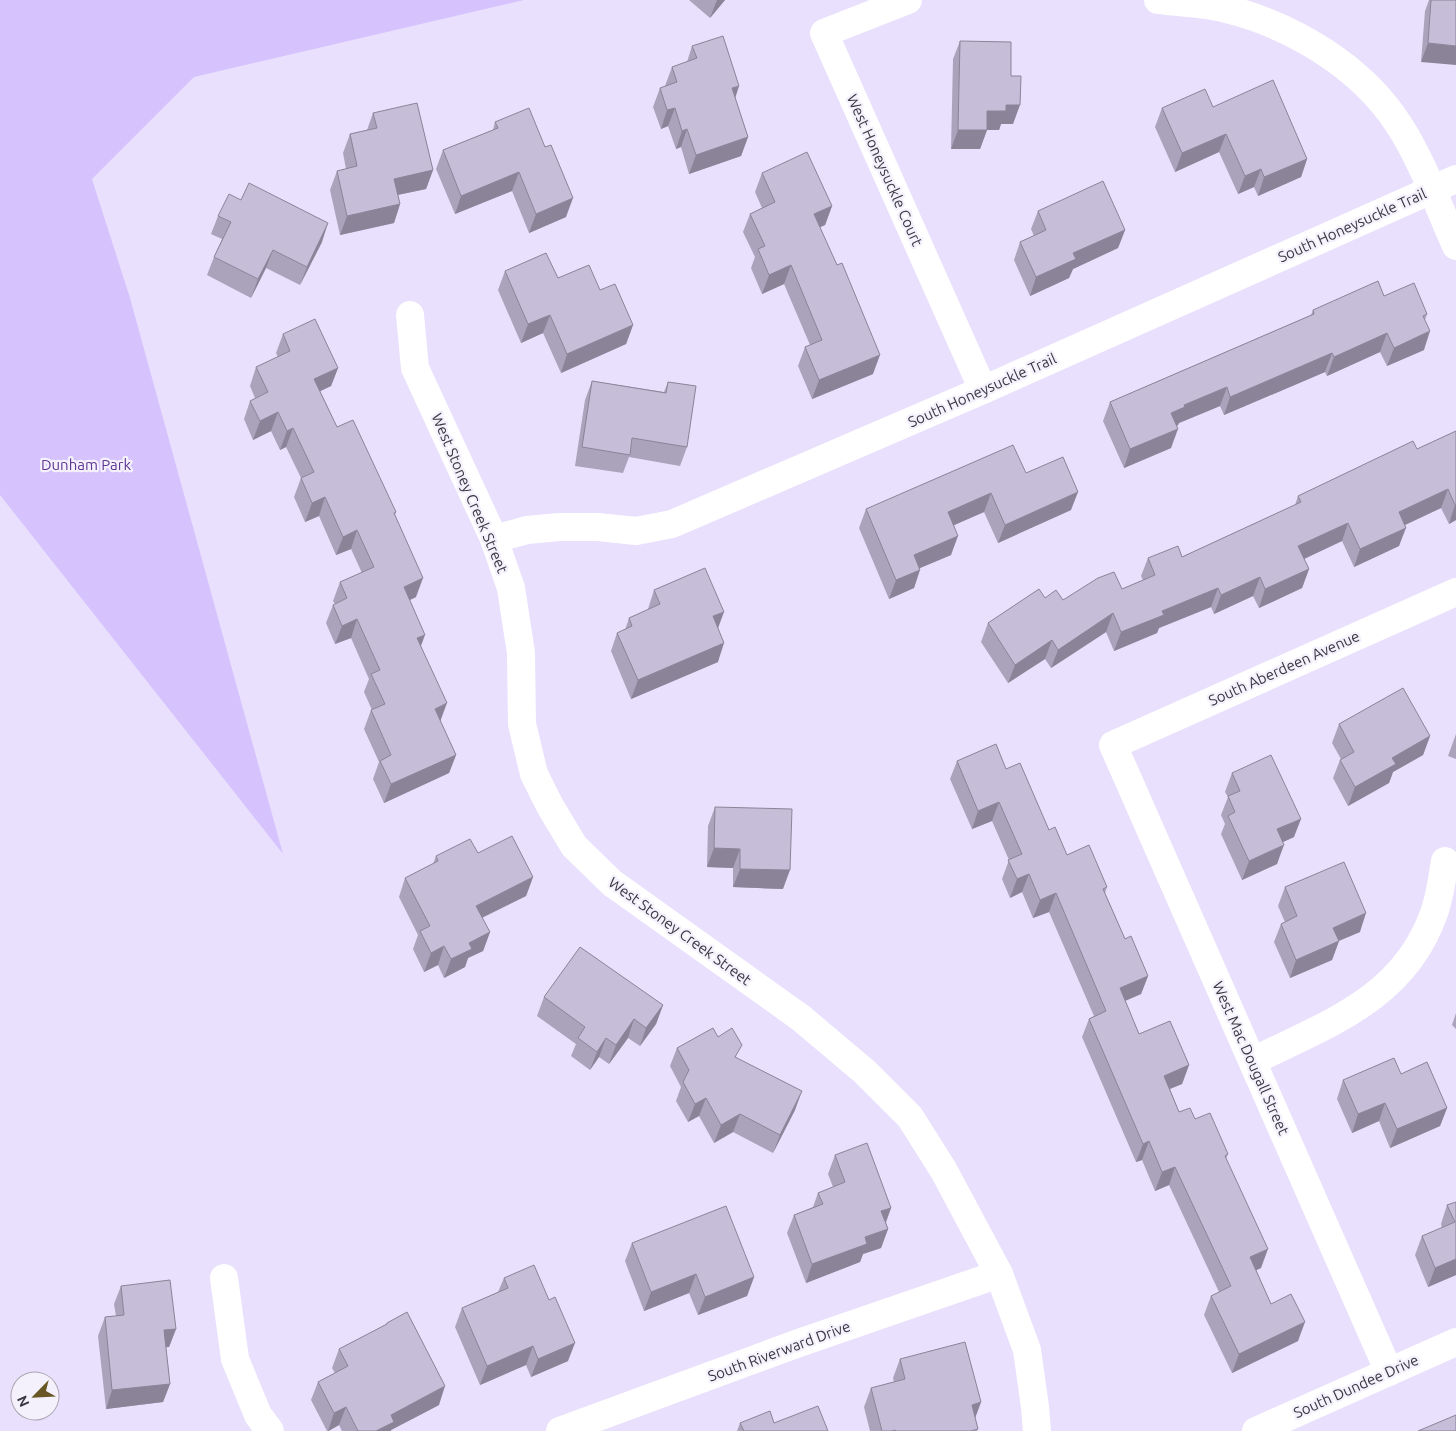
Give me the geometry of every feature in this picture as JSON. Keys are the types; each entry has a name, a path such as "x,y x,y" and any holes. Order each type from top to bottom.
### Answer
{"street":[{"name":"West Honeysuckle Court","path":"908,0 824,33 983,390"},
{"path":"1158,0 1223,8 1248,15 1284,30 1342,64 1388,110 1400,126 1456,246"},
{"name":"South Honeysuckle Trail","path":"494,539 527,530 559,526 598,527 636,531 672,524 983,390 1456,179"},
{"name":"West Stoney Creek Street","path":"410,315 415,368 494,539 510,588 521,653 522,724 534,774 550,806 574,846 612,883 801,1018 865,1072 910,1117 944,1171 999,1274 1027,1350 1037,1431"},
{"name":"South Aberdeen Avenue","path":"1112,745 1456,592"},
{"name":"West Mac Dougall Street","path":"1112,745 1389,1372"},
{"path":"1253,1061 1348,1014 1373,997 1396,977 1424,936 1434,912 1445,861"},
{"name":"South Riverward Drive","path":"560,1431 796,1344 999,1274"},
{"path":"224,1278 235,1359 258,1415 270,1431"},
{"name":"South Dundee Drive","path":"1256,1431 1456,1342"}],"green space":[{"name":"Dunham Park","path":"0,0 524,0 194,77 92,179 130,298 283,854 0,495"}],"building":[{"path":"1431,0 1456,0 1456,46 1428,43"},
{"path":"723,36 739,86 732,88 748,137 696,155 687,129 682,131 675,108 667,110 660,88 677,82 672,67 697,58 692,46"},
{"path":"960,41 1011,42 1011,76 1021,76 1020,105 1006,105 1006,111 987,111 987,130 958,130"},
{"path":"1273,80 1307,159 1264,177 1261,169 1245,176 1226,134 1182,153 1162,108 1205,89 1213,107"},
{"path":"417,103 433,170 394,179 400,204 347,216 337,171 357,166 350,134 377,128 373,113"},
{"path":"529,108 545,147 551,145 573,198 536,214 519,172 461,196 443,150 498,128 495,122"},
{"path":"807,152 832,206 814,214 837,265 842,263 880,355 819,380 805,347 822,340 791,265 769,275 758,249 765,246 750,214 775,202 762,173"},
{"path":"1103,181 1125,230 1073,253 1076,259 1036,277 1020,242 1046,230 1038,211"},
{"path":"249,183 328,223 307,267 273,250 258,279 214,257 231,222 218,216 229,194 241,200"},
{"path":"546,253 558,278 589,265 600,290 615,284 633,325 567,354 550,315 528,324 505,271"},
{"path":"1378,281 1384,296 1414,283 1427,314 1423,316 1430,331 1394,348 1387,333 1334,357 1332,353 1230,397 1227,387 1184,405 1185,407 1171,413 1178,429 1130,449 1110,402 1314,314 1313,310"},
{"path":"315,319 338,368 314,379 337,427 353,420 396,512 394,513 423,578 404,587 425,635 417,638 447,703 435,709 456,755 391,784 380,761 391,755 371,710 385,704 371,674 380,670 357,619 342,626 333,605 347,598 340,582 374,567 357,530 343,537 325,497 312,503 301,478 314,472 293,428 287,431 278,412 260,421 250,401 268,392 256,367 290,351 283,334"},
{"path":"592,381 666,393 668,382 696,386 687,447 632,438 630,455 582,447"},
{"path":"1456,431 1456,505 1448,489 1399,512 1406,528 1360,549 1348,523 1298,546 1309,569 1265,589 1260,577 1221,595 1218,588 1162,611 1164,615 1121,632 1113,613 1058,650 1052,640 1015,665 988,623 1039,589 1045,598 1056,590 1063,600 1098,578 1114,572 1122,589 1155,575 1148,558 1178,546 1182,557 1301,502 1298,496 1413,441 1417,449"},
{"path":"1013,445 1026,473 1063,457 1078,492 1005,525 991,493 948,512 958,536 914,555 920,570 896,580 866,509"},
{"path":"705,568 724,612 713,616 724,643 638,680 617,633 632,626 629,618 660,604 654,590"},
{"path":"1403,688 1430,736 1392,758 1396,764 1355,787 1340,760 1354,752 1339,724"},
{"path":"996,744 1006,769 1020,763 1049,830 1055,827 1067,855 1089,845 1107,887 1103,889 1125,939 1131,936 1148,976 1120,988 1139,1034 1170,1021 1189,1065 1164,1076 1179,1112 1190,1108 1195,1119 1210,1113 1228,1154 1225,1156 1268,1249 1250,1257 1271,1304 1291,1294 1305,1322 1239,1354 1211,1296 1231,1286 1175,1167 1162,1172 1149,1141 1143,1144 1089,1019 1106,1011 1056,893 1040,900 1029,874 1017,879 1008,860 1022,854 999,802 978,811 957,761"},
{"path":"1271,755 1301,819 1277,829 1284,845 1249,861 1228,816 1235,812 1228,796 1240,791 1232,773"},
{"path":"715,807 792,809 790,870 740,869 740,849 714,848"},
{"path":"512,836 533,877 476,906 490,932 469,943 472,949 451,959 444,946 431,953 420,931 430,926 405,878 438,861 436,856 470,839 478,853"},
{"path":"1344,862 1366,913 1333,928 1339,941 1296,960 1281,924 1297,916 1285,887"},
{"path":"580,947 663,1005 646,1028 634,1019 616,1045 606,1038 597,1052 578,1038 585,1027 544,997"},
{"path":"713,1028 718,1037 732,1028 742,1045 735,1057 802,1091 780,1135 740,1114 721,1125 706,1098 695,1104 683,1082 689,1070 677,1048"},
{"path":"1394,1058 1401,1074 1427,1062 1447,1108 1397,1129 1385,1103 1358,1114 1343,1080"},
{"path":"867,1143 891,1208 881,1211 888,1229 865,1237 867,1244 812,1264 794,1215 823,1204 818,1193 845,1182 835,1155"},
{"path":"1456,1202 1456,1259 1435,1268 1422,1236 1455,1222 1447,1205"},
{"path":"726,1206 754,1277 705,1297 696,1274 651,1292 632,1243"},
{"path":"534,1265 549,1300 555,1297 575,1343 538,1359 533,1346 487,1366 462,1308 508,1288 504,1278"},
{"path":"170,1280 176,1329 164,1330 170,1384 112,1390 105,1317 124,1315 121,1286"},
{"path":"407,1312 445,1386 391,1415 394,1422 376,1431 358,1431 346,1407 334,1413 318,1382 348,1366 339,1349"},
{"path":"965,1342 981,1402 972,1405 978,1429 971,1431 882,1431 871,1388 905,1379 900,1359"},
{"path":"818,1406 828,1431 744,1431 740,1423 770,1411 774,1423"},
{"path":"1456,1415 1456,1431 1418,1431"}]}
